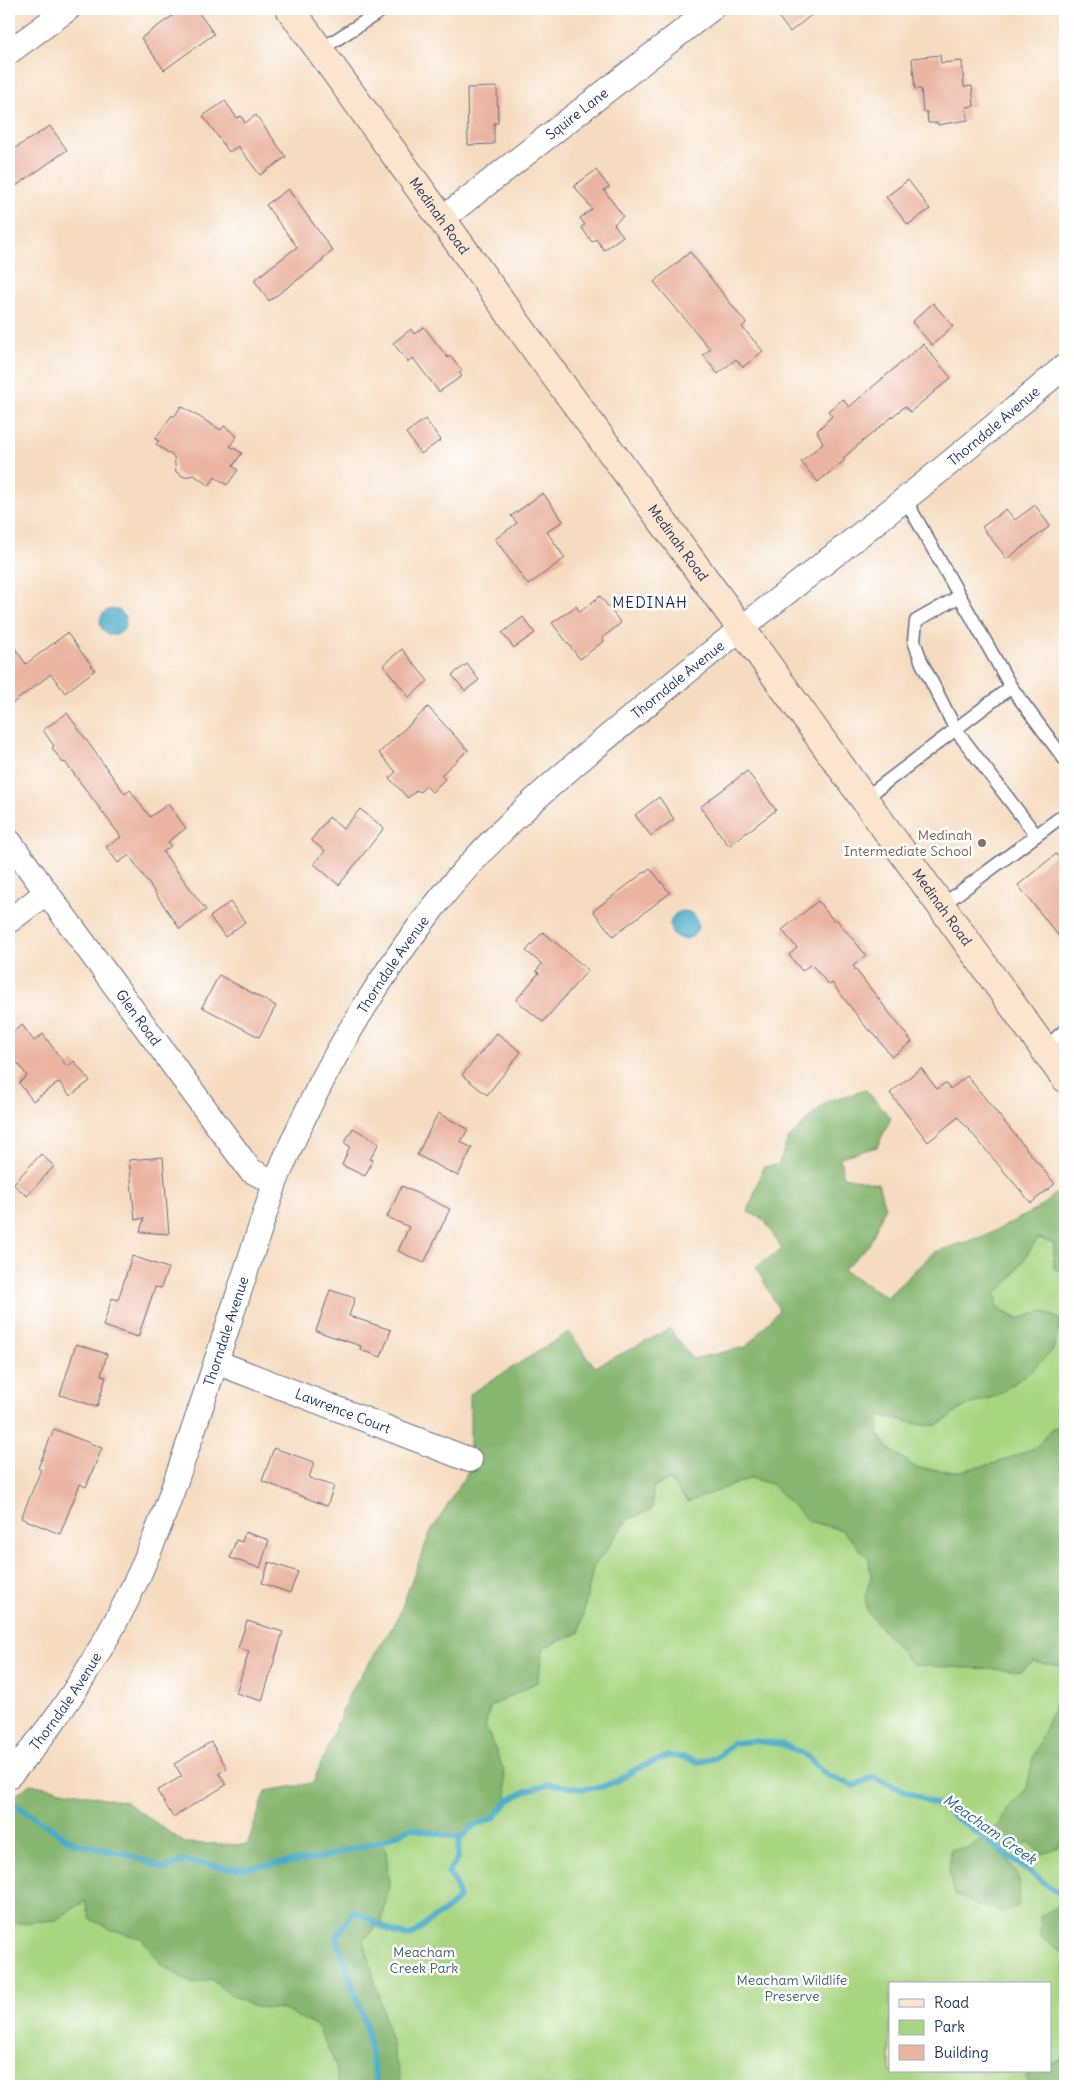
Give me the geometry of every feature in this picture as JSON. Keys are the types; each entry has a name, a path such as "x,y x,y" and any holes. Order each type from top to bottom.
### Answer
{"main road":[{"name":"Medinah Road","path":"290,9 741,628 1065,1078"}],"street":[{"path":"9,52 68,9"},
{"name":"Squire Lane","path":"442,219 711,9"},
{"name":"Thorndale Avenue","path":"9,1776 56,1717 90,1666 116,1620 153,1544 173,1492 275,1184 314,1095 335,1055 382,977 434,906 488,844 561,775 741,628 905,499 1065,366"},
{"name":"Glen Road","path":"9,842 250,1170 275,1184"},
{"path":"9,921 46,893"},
{"name":"Lawrence Court","path":"216,1362 470,1460"}],"lane":[{"path":"320,50 384,9"},
{"path":"905,499 1011,687 1065,760"},
{"path":"960,596 916,621 914,641 922,663 956,730 1036,835"},
{"path":"864,799 1011,687"},
{"path":"941,906 1065,814"},
{"path":"1044,1049 1065,1030"}],"green space":[{"path":"866,1090 891,1118 877,1147 840,1157 843,1177 878,1183 885,1208 869,1245 843,1270 887,1297 934,1252 987,1235 1037,1209 1065,1186 1065,1272 1054,1269 1054,1243 1038,1238 1011,1279 996,1294 998,1309 1018,1319 1043,1311 1061,1320 1053,1350 1034,1369 996,1396 964,1407 938,1425 922,1425 880,1415 878,1433 889,1449 916,1468 956,1472 997,1463 1037,1447 1052,1428 1065,1426 1065,1673 1061,1666 1033,1662 1022,1671 913,1665 868,1613 865,1596 871,1577 869,1559 842,1530 808,1521 771,1484 751,1478 688,1502 669,1480 653,1487 652,1509 627,1520 593,1568 579,1633 544,1647 537,1682 490,1707 485,1726 503,1768 508,1801 494,1818 473,1826 460,1838 410,1828 385,1840 389,1885 382,1921 364,1940 401,2080 399,2086 338,2086 336,2066 318,2027 282,2009 254,2007 230,1995 211,1979 192,1984 162,1965 141,1938 114,1931 90,1919 85,1901 56,1920 9,1924 9,1801 30,1784 126,1802 185,1843 247,1845 266,1791 313,1783 350,1692 397,1620 429,1535 470,1468 470,1394 569,1332 595,1367 670,1329 692,1359 746,1347 779,1310 756,1267 782,1249 764,1220 748,1212 763,1167 778,1165 788,1139 827,1101"},
{"path":"1038,1238 1054,1243 1054,1269 1065,1272 1065,1426 1052,1428 1037,1447 997,1463 956,1472 916,1468 889,1449 878,1433 879,1415 922,1425 938,1425 964,1407 996,1396 1034,1369 1053,1350 1061,1320 1043,1311 1018,1319 998,1309 996,1293 1011,1279"},
{"path":"750,1478 771,1484 808,1521 842,1530 869,1559 871,1577 865,1596 1033,1662 1061,1666 1065,1671 1065,2086 9,2086 9,1801 130,1855 385,1840 410,1828 460,1838 473,1826 494,1818 503,1768 485,1726 490,1707 537,1682 544,1647 579,1633 593,1568 627,1520 652,1509 652,1488 669,1480 688,1502"},
{"path":"1065,1680 1065,1834 1059,1847 1042,1854 1029,1842 1001,1850 1015,1870 1019,1881 1018,1906 1001,1912 979,1906 955,1894 949,1871 951,1849 969,1848 1001,1823 1007,1809 1027,1788 1033,1757"},
{"path":"1059,1906 1065,1909 1065,1954 1041,1937 1040,1916"},
{"path":"1065,2058 1065,2086 1028,2086 1026,2076 1034,2072 1052,2072 1052,2064"}],"water":[{"path":"113,609 122,613 126,622 122,631 113,635 104,631 100,622 104,613"},
{"path":"684,911 694,915 698,925 694,935 684,939 674,935 670,925 674,915"}],"building":[{"path":"182,9 196,9 214,34 164,70 141,38"},
{"path":"772,9 819,9 790,32"},
{"path":"940,55 941,63 962,61 964,87 972,86 974,106 966,107 968,120 938,125 938,123 928,123 927,112 923,112 921,89 915,89 912,58"},
{"path":"497,87 498,123 494,123 494,144 468,145 467,88"},
{"path":"225,101 237,118 241,116 245,123 256,115 286,157 260,175 238,146 229,152 203,116"},
{"path":"50,126 67,150 9,191 9,152"},
{"path":"596,170 609,187 604,190 623,216 614,224 623,236 604,250 596,239 592,242 581,227 585,225 580,218 592,209 574,186"},
{"path":"908,180 930,209 908,225 886,197"},
{"path":"288,189 333,251 322,259 323,261 269,301 254,280 297,247 266,205"},
{"path":"690,252 746,323 742,327 763,351 743,367 736,359 718,374 703,355 710,349 654,282"},
{"path":"933,303 953,326 932,345 912,322"},
{"path":"424,327 448,358 450,356 462,371 459,373 462,376 439,392 413,358 408,362 393,343 411,329 414,334"},
{"path":"923,344 951,378 910,412 905,406 843,458 845,460 818,482 801,462 823,443 817,431 832,416 828,411 843,399 849,407"},
{"path":"181,406 221,430 224,426 237,436 230,446 242,453 233,466 238,470 227,485 215,477 209,486 194,475 184,477 176,472 174,457 156,444 159,441 155,439"},
{"path":"425,419 441,440 421,454 406,433"},
{"path":"543,493 563,521 547,532 565,558 528,585 495,539 517,523 511,516"},
{"path":"1035,505 1050,526 1007,559 982,527 1006,509 1015,520"},
{"path":"600,596 621,623 602,638 604,641 580,659 552,623 576,606 580,612"},
{"path":"523,617 535,633 514,648 502,633"},
{"path":"67,633 95,670 65,693 51,674 9,706 9,640 26,664"},
{"path":"402,649 428,681 409,697 383,665"},
{"path":"467,664 479,680 465,691 452,675"},
{"path":"428,707 468,750 441,775 445,779 432,792 426,786 420,792 417,790 408,798 389,778 396,772 379,753"},
{"path":"67,713 125,794 130,790 150,817 168,804 186,828 168,842 171,846 163,852 206,910 180,929 129,855 118,863 106,847 121,837 65,762 63,763 52,748 54,746 43,730"},
{"path":"747,771 776,810 729,846 700,807"},
{"path":"659,797 674,819 651,836 635,815"},
{"path":"360,809 384,828 339,885 314,864 325,851 311,840 329,817 343,829"},
{"path":"1056,854 1065,865 1065,944 1018,885"},
{"path":"650,868 670,893 613,936 593,911"},
{"path":"818,901 866,955 853,966 912,1042 892,1057 832,983 829,985 811,964 802,971 789,955 797,948 782,930"},
{"path":"230,902 245,922 225,937 210,917"},
{"path":"543,932 588,970 543,1022 516,1000 539,973 536,971 542,964 526,951"},
{"path":"219,975 276,1006 259,1037 202,1007"},
{"path":"22,1025 34,1041 43,1034 67,1067 74,1061 90,1081 70,1096 59,1082 33,1101 19,1083 27,1076 9,1051 9,1035"},
{"path":"497,1033 521,1052 487,1095 462,1075"},
{"path":"921,1068 937,1089 945,1083 950,1089 967,1076 1055,1184 1031,1203 958,1117 928,1142 890,1093"},
{"path":"438,1113 468,1129 461,1142 472,1148 458,1176 417,1155"},
{"path":"353,1128 379,1143 370,1159 373,1160 365,1176 342,1165 350,1146 344,1143"},
{"path":"41,1154 54,1166 27,1196 13,1184"},
{"path":"163,1157 169,1234 140,1232 144,1218 135,1220 129,1160"},
{"path":"402,1186 450,1209 424,1263 398,1251 409,1227 387,1217"},
{"path":"132,1256 168,1268 161,1288 155,1287 138,1337 103,1326 112,1298 118,1300"},
{"path":"330,1290 355,1298 349,1316 391,1330 381,1357 360,1350 361,1346 316,1331"},
{"path":"76,1344 107,1354 101,1375 106,1377 97,1407 60,1395"},
{"path":"54,1429 102,1448 86,1487 80,1484 60,1534 21,1518 41,1470 38,1468"},
{"path":"274,1448 314,1462 309,1478 334,1486 327,1506 262,1481"},
{"path":"245,1532 269,1540 260,1568 230,1558 236,1540 242,1542"},
{"path":"269,1562 298,1572 290,1593 262,1583"},
{"path":"247,1621 283,1632 262,1701 236,1693 249,1651 238,1648"},
{"path":"211,1742 227,1768 219,1773 226,1785 173,1817 157,1791 182,1776 174,1764"}],"waterway":[{"name":"Meacham Creek","path":"9,1801 74,1843 130,1855 165,1869 183,1861 238,1869 320,1858 385,1840 410,1828 460,1838 473,1826 494,1818 508,1801 526,1791 549,1784 583,1789 601,1787 617,1781 636,1769 668,1756 683,1757 699,1762 718,1757 733,1743 754,1741 782,1744 807,1756 826,1774 854,1786 873,1777 942,1807 1065,1898"},
{"path":"377,2086 365,2022 336,1937 354,1911 395,1933 409,1936 450,1907 459,1898 455,1882 448,1873 457,1859 460,1838"}],"place":[{"name":"Medinah Intermediate School","path":"982,843"}],"district":[{"name":"MEDINAH","path":"650,602"}],"park label":[{"name":"Meacham Creek Park","path":"424,1960"},
{"name":"Meacham Wildlife Preserve","path":"792,1988"}]}
